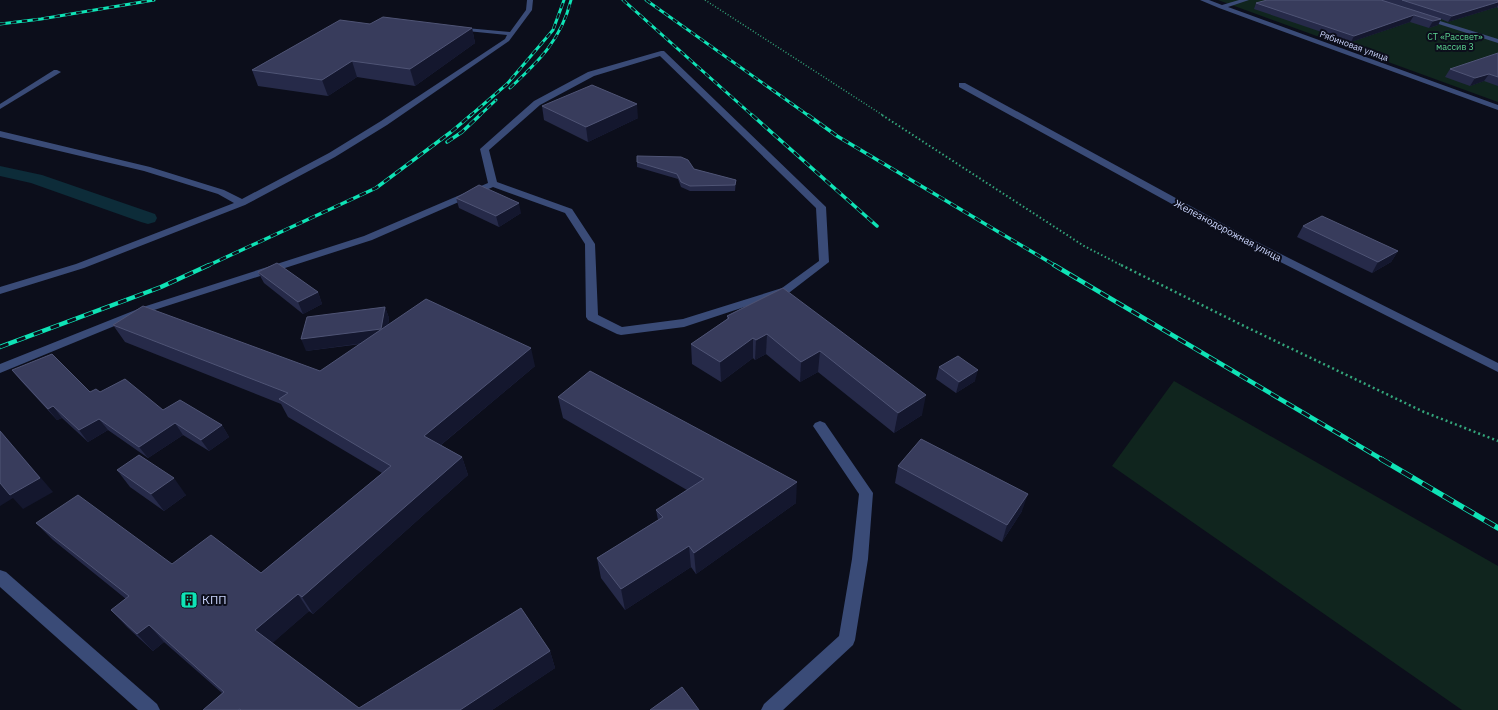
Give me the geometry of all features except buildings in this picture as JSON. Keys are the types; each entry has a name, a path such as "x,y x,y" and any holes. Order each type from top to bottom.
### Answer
{"street":[{"path":"0,291 80,266 242,203 332,155 384,123 507,40 529,10 530,0"},
{"name":"Рябиновая улица","path":"1203,0 1498,108"},
{"path":"1221,7 1246,0"},
{"path":"1418,16 1498,41"},
{"path":"450,27 512,34"},
{"path":"0,369 147,308 368,238 493,184 569,211 590,244 592,317 621,331 684,323 786,290 824,262 821,208 661,53 591,74 537,103 484,149 493,184"},
{"path":"0,107 58,72"},
{"name":"Железнодорожная улица","path":"962,85 1245,240 1498,368"},
{"path":"0,134 147,169 221,192 242,203"},
{"path":"770,710 847,640 860,559 866,493 820,426"},
{"path":"0,577 151,710"}],"path":[{"path":"705,0 1084,246 1244,326 1424,412 1498,441"}],"green space":[{"name":"СТ «Рассвет» массив 3","path":"1218,0 1498,0 1498,102"},
{"path":"1174,381 1498,566 1498,710 1462,710 1112,466"}],"waterway":[{"path":"0,171 36,179 148,218"}],"railway":[{"path":"0,24 41,19 154,0"},
{"path":"470,116 507,84 553,30 564,0"},
{"path":"510,88 548,49 561,27 571,0"},
{"path":"623,0 753,116"},
{"path":"646,0 809,116"},
{"path":"479,116 496,100"},
{"path":"207,266 376,188 451,132 471,115"},
{"path":"447,142 462,132 480,115"},
{"path":"752,115 877,226"},
{"path":"808,115 837,136 1056,266"},
{"path":"0,347 161,287 209,265"},
{"path":"1054,265 1383,460"},
{"path":"1381,459 1498,528"}],"place":[{"name":"КПП","path":"189,600"}]}
